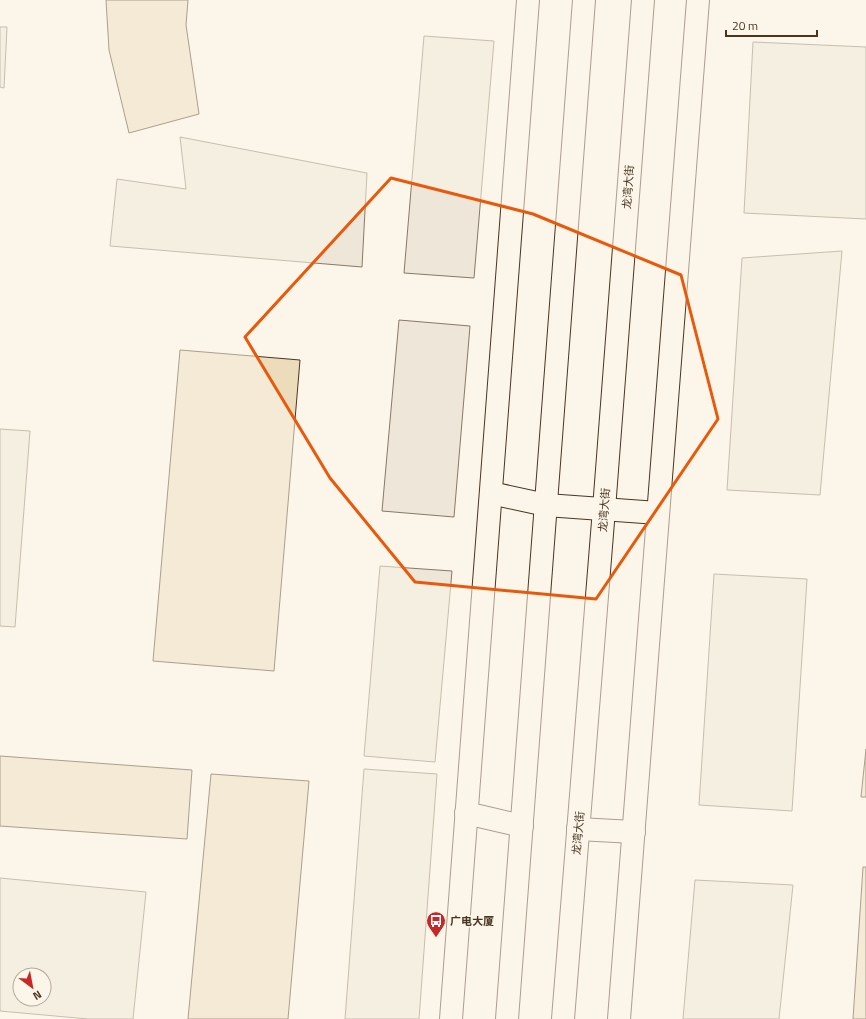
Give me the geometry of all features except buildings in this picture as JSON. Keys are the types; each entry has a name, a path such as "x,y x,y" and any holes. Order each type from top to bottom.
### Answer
{"main road":[{"path":"451,1019 528,0"},
{"path":"507,1019 584,0"},
{"name":"龙湾大街","path":"563,1019 643,0"},
{"path":"620,1019 698,0"},
{"path":"491,493 546,505 658,513"},
{"path":"466,813 522,826"},
{"path":"578,828 634,832"}],"highlighted area":[{"path":"391,178 533,214 681,275 718,419 596,599 415,582 330,478 245,337"}],"shaded area":[{"path":"0,27 7,27 4,88 0,87"},
{"path":"424,36 494,41 474,278 404,273"},
{"path":"753,42 866,47 866,219 744,213"},
{"path":"180,137 367,173 362,267 110,246 117,179 186,189"},
{"path":"842,251 820,495 727,490 742,258"},
{"path":"399,320 470,326 454,517 382,511"},
{"path":"0,429 30,431 15,627 0,626"},
{"path":"380,566 452,571 435,762 364,756"},
{"path":"714,574 807,579 792,811 699,805"},
{"path":"364,769 437,774 419,1019 345,1019"},
{"path":"0,878 146,892 133,1019 88,1019 0,1011"},
{"path":"695,880 793,885 779,1019 683,1019"}],"place":[{"name":"广电大厦","path":"436,938"}]}
